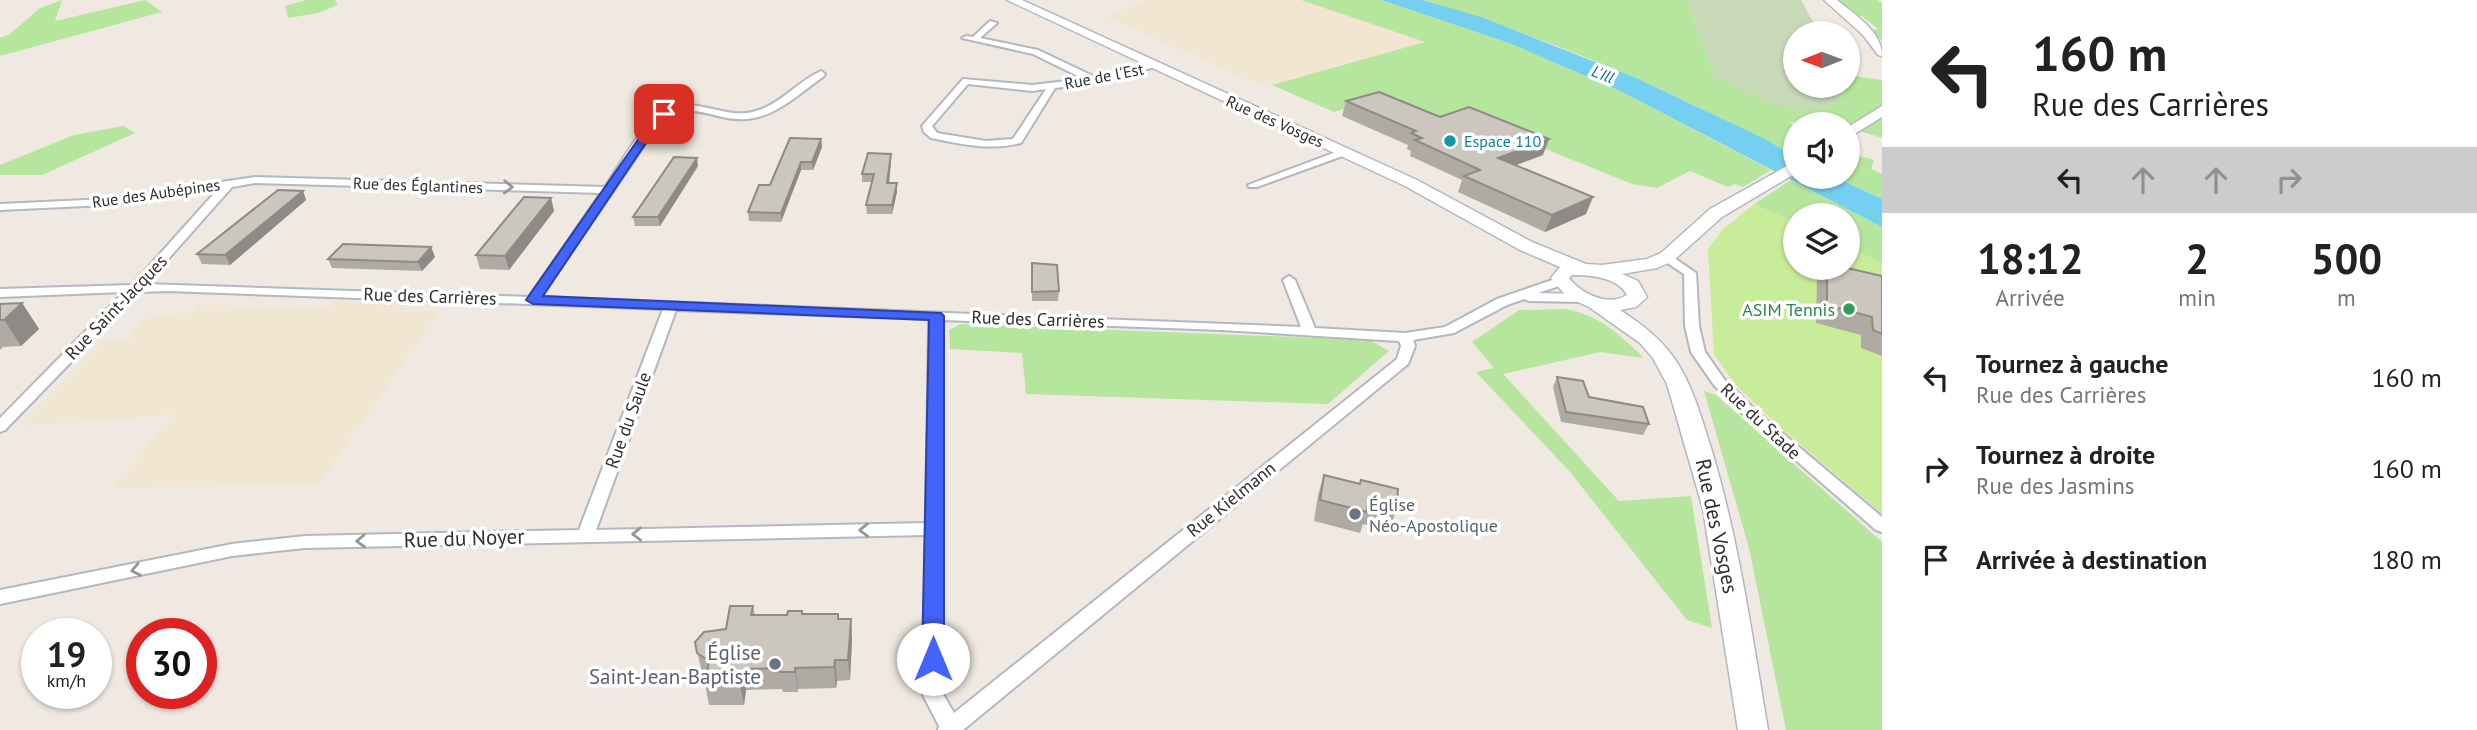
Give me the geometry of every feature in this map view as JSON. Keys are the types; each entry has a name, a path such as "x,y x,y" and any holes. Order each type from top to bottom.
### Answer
{"main road":[{"path":"1830,0 1867,32 1882,52"},
{"name":"Rue des Vosges","path":"1016,2 1343,152 1457,207 1526,246 1580,268 1602,271 1632,293 1645,336 1675,376 1704,461 1725,546 1753,730"},
{"path":"1860,126 1882,110"},
{"path":"1588,300 1616,305 1632,293 1659,260 1716,214 1783,174"},
{"name":"Rue des Vosges","path":"1526,246 1588,300 1645,336"},
{"path":"1602,271 1659,260"},
{"name":"Rue des Vosges","path":"1561,278 1564,271 1580,268"}],"street":[{"path":"993,23 971,39 1035,52 1094,79"},
{"name":"Rue de l'Est","path":"1050,90 1017,141 999,145 934,136 927,130 939,110 966,81 1050,90 1155,66"},
{"path":"533,300 652,126 664,114 676,108 692,107 738,116 759,115 821,74"},
{"path":"1253,185 1343,152"},
{"name":"Rue des Églantines","path":"229,183 255,180 608,190"},
{"name":"Rue des Aubépines","path":"0,207 107,202 229,183"},
{"name":"Rue Saint-Jacques","path":"0,427 137,287 229,183"},
{"name":"Rue du Stade","path":"1659,260 1690,273 1692,326 1698,352 1719,382 1750,413 1882,526"},
{"path":"1405,337 1449,330 1561,278"},
{"path":"1289,280 1308,329"},
{"name":"Rue des Carrières","path":"0,293 137,287 1308,329 1405,337"},
{"path":"1517,297 1588,300"},
{"name":"Rue du Saule","path":"586,535 671,306"},
{"path":"936,316 933,695 950,729"},
{"name":"Rue Kielmann","path":"950,729 1403,361 1408,346 1405,337"},
{"name":"Rue du Noyer","path":"0,597 267,545 586,535 933,529"}],"shaded area":[{"path":"1146,0 1301,0 1427,42 1265,87 1106,17"},
{"path":"333,301 407,303 403,312 440,311 320,483 111,489 173,415 20,426 100,342 132,340 133,338 128,338 148,317 194,312 198,306 231,304 228,310 265,309 330,306"}],"green space":[{"path":"62,0 55,21 145,0 162,12 0,56 0,38 10,34 40,8"},
{"path":"306,0 335,0 338,5 318,13 288,18 285,6"},
{"path":"1301,0 1381,0 1509,43 1620,91 1771,170 1743,187 1735,184 1728,187 1690,171 1657,188 1632,184 1464,116 1437,125 1378,99 1334,112 1272,85 1425,42"},
{"path":"1422,0 1687,0 1715,78 1821,109 1839,98 1860,98 1860,77 1882,80 1882,138 1860,131 1860,112 1783,112 1783,152 1705,111 1612,68"},
{"path":"1687,0 1801,0 1812,21 1783,21 1783,98 1838,98 1820,109 1785,108 1715,78"},
{"path":"1836,0 1877,0 1882,3 1882,41 1869,30 1878,29 1862,16 1854,16"},
{"path":"123,126 135,133 42,175 0,175 0,165 74,135"},
{"path":"1860,156 1874,160 1871,169 1882,174 1882,199 1860,189"},
{"path":"1783,185 1783,189 1808,189 1836,203 1783,203 1783,217 1754,204"},
{"path":"1754,204 1783,217 1783,280 1860,280 1860,253 1882,263 1882,514 1773,421 1734,383 1714,354 1708,249 1723,229"},
{"path":"1860,216 1882,227 1882,263 1860,253"},
{"path":"1566,309 1599,321 1644,358 1600,352 1503,374 1619,501 1691,496 1712,628 1687,620 1570,472 1476,372 1494,368 1472,342 1519,310"},
{"path":"961,324 1370,340 1389,351 1328,404 1026,394 1022,353 950,349 949,330"},
{"path":"1704,391 1716,395 1882,542 1882,730 1786,730 1749,548"}],"water":[{"name":"L'Ill","path":"1381,0 1422,0 1481,17 1636,78 1767,140 1783,150 1783,176 1620,91 1509,43"},
{"name":"L'Ill","path":"1809,189 1860,189 1882,199 1882,227 1860,216 1860,203 1836,203"}],"building":[{"path":"1379,92 1440,117 1469,107 1549,139 1498,158 1593,197 1552,215 1464,176 1480,170 1415,140 1422,138 1411,133 1416,131 1346,101"},
{"path":"790,138 821,139 812,162 801,162 781,213 748,212 759,185 770,185"},
{"path":"868,153 891,154 887,183 897,183 892,205 866,205 874,174 862,174"},
{"path":"674,157 697,158 658,217 633,217"},
{"path":"278,190 303,191 225,255 197,254"},
{"path":"524,197 551,198 505,256 476,255"},
{"path":"343,244 431,247 418,262 328,259"},
{"path":"1032,263 1057,265 1059,291 1032,292"},
{"path":"1860,271 1882,276 1882,334 1873,330 1872,317 1827,305 1827,280 1860,280"},
{"path":"22,303 4,320 0,320 0,304"},
{"path":"1557,377 1583,381 1589,397 1643,407 1649,424 1566,412"},
{"path":"1324,475 1360,484 1361,480 1398,489 1396,511 1368,504 1367,512 1320,500"},
{"name":"Église Saint-Jean-Baptiste","path":"730,606 753,606 751,615 787,615 788,611 802,611 802,614 838,614 838,619 851,619 848,660 835,660 834,667 795,668 795,672 780,672 780,668 743,669 740,685 705,684 709,661 697,653 695,642 704,632 726,629"}],"place":[{"name":"Espace 110","path":"1450,141"},
{"name":"ASIM Tennis","path":"1849,309"},
{"name":"Église Néo-Apostolique","path":"1355,514"},
{"name":"Église Saint-Jean-Baptiste","path":"775,664"}],"route":[{"path":"664,114 652,126 533,300 936,316 933,659"}]}
